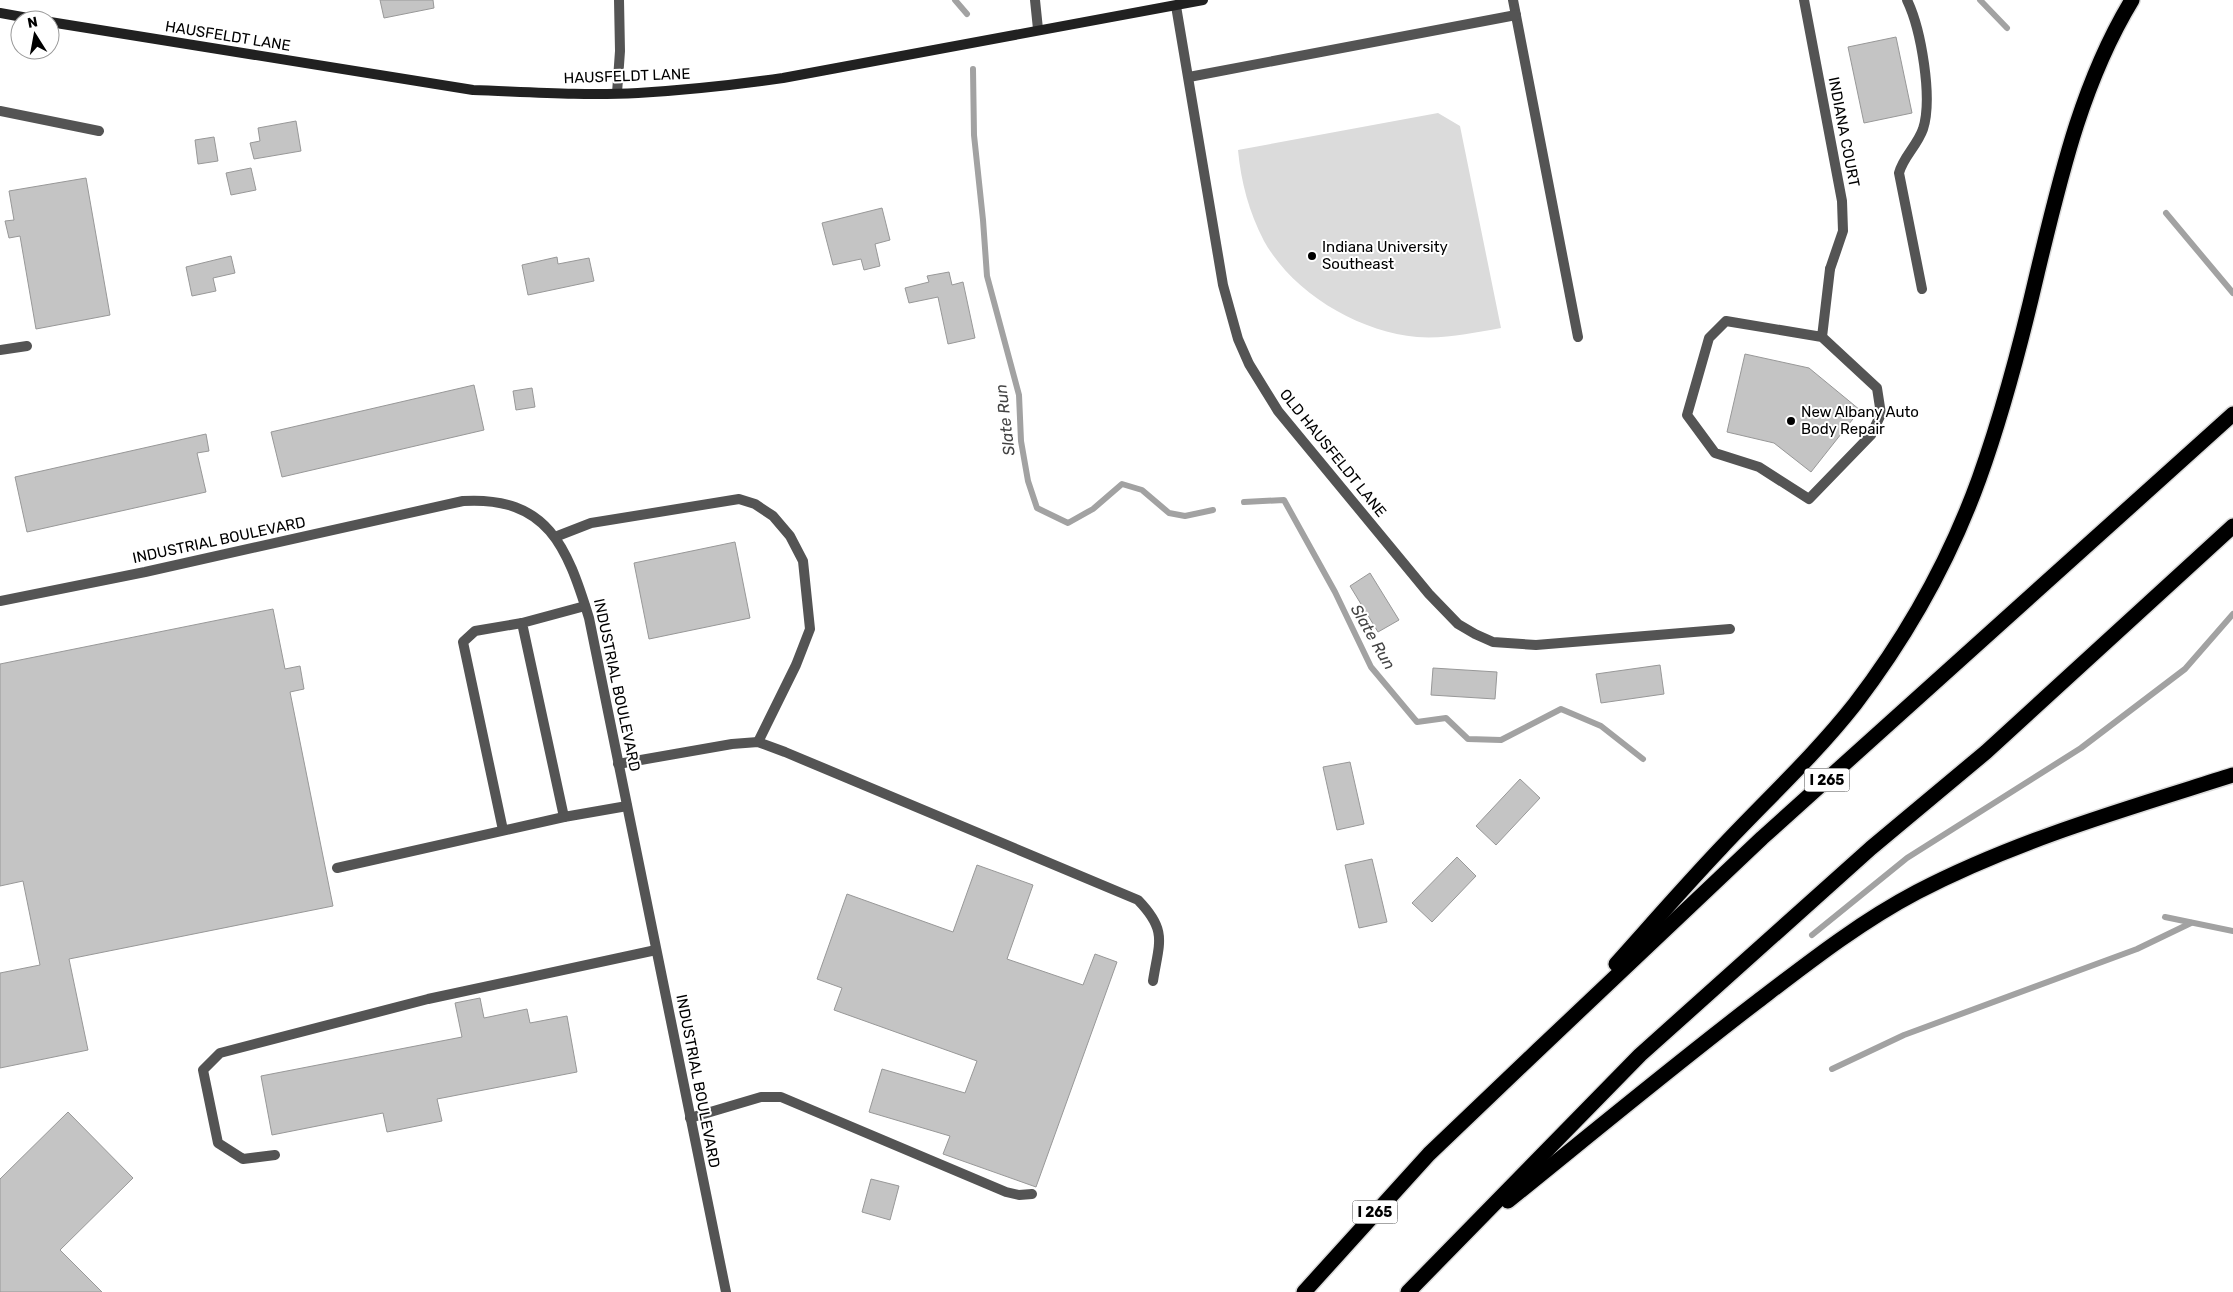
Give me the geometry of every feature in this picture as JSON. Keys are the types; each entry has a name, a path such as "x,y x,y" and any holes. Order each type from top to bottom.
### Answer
{"highway":[{"path":"1538,1050 1716,854 1813,753 1854,704 1892,652 1925,597 1954,540 1978,480 1998,421 2074,128 2094,74 2117,24 2132,0"},
{"name":"I 265","path":"1304,1292 1429,1154 1538,1050 1769,832 2233,414"},
{"path":"1408,1292 1640,1055 1871,848 1986,752 2233,526"},
{"path":"1450,1248 1692,1051 1820,954 1867,922 1916,893 2018,847 2233,775"}],"street":[{"path":"617,93 620,0"},
{"path":"1035,0 1038,29"},
{"name":"HAUSFELDT LANE","path":"60,24 473,90 526,94 617,93 712,88 774,79 1203,0"},
{"path":"1513,0 1578,338"},
{"name":"INDIANA COURT","path":"1804,0 1842,201 1843,230 1830,269 1822,337"},
{"path":"1907,0 1915,20 1921,44 1926,114 1917,143 1902,163 1899,173 1922,289"},
{"name":"OLD HAUSFELDT LANE","path":"1176,6 1223,285 1238,339 1249,364 1278,411 1434,600 1458,624 1475,634 1493,642 1513,644 1536,644 1730,629"},
{"path":"1189,77 1516,15"},
{"path":"0,111 99,131"},
{"path":"1726,321 1822,337 1877,388 1882,414 1871,435 1809,499 1759,468 1715,453 1687,415 1709,338 1726,321"},
{"path":"0,350 27,346"},
{"name":"INDUSTRIAL BOULEVARD","path":"0,601 174,566 463,501 488,499 510,504 531,514 555,536 562,545 585,606 726,1292"},
{"path":"555,536 591,523 739,499 755,504 772,516 790,536 803,561 810,629 796,665 758,742"},
{"path":"503,830 463,642 475,631 522,623 585,606"},
{"path":"522,623 564,817"},
{"path":"618,764 732,744 758,742 1138,900 1150,913 1160,936 1153,981"},
{"path":"337,868 503,830 627,806"},
{"path":"275,1155 243,1158 218,1143 203,1070 220,1054 428,999 656,950"},
{"path":"690,1118 760,1097 781,1097 1006,1192 1019,1195 1032,1194"}],"shaded area":[{"path":"1438,113 1460,126 1501,328 1449,336 1417,337 1395,334 1351,318 1330,307 1310,293 1277,260 1264,241 1246,197 1238,150"}],"building":[{"path":"380,0 433,0 434,8 384,18"},
{"path":"1896,37 1912,113 1864,123 1848,47"},
{"path":"296,121 301,151 254,159 250,143 260,141 258,128"},
{"path":"214,137 218,161 198,164 195,140"},
{"path":"251,168 256,190 231,195 226,173"},
{"path":"86,178 110,315 36,329 20,236 9,238 5,221 14,220 9,191"},
{"path":"882,208 890,240 875,244 880,266 864,270 861,259 833,265 822,223"},
{"path":"231,256 235,273 213,278 216,291 192,296 186,267"},
{"path":"557,257 558,264 589,258 594,281 528,295 522,265"},
{"path":"949,272 952,285 963,282 975,338 948,344 938,297 909,303 905,288 929,282 927,276"},
{"name":"New Albany Auto Body Repair","path":"1745,354 1809,368 1860,410 1811,472 1774,443 1727,432"},
{"path":"474,385 484,430 282,477 271,432"},
{"path":"532,388 535,407 516,410 513,391"},
{"path":"206,434 209,451 197,453 206,492 27,532 15,477"},
{"path":"735,542 750,618 649,639 634,563"},
{"path":"1370,573 1399,620 1378,632 1350,586"},
{"path":"273,609 285,669 300,666 304,689 290,692 333,906 69,959 88,1050 0,1068 0,973 40,965 23,881 0,886 0,664"},
{"path":"1660,665 1664,694 1601,703 1596,674"},
{"path":"1433,668 1497,672 1495,699 1431,695"},
{"path":"1350,762 1364,824 1337,830 1323,767"},
{"path":"1520,779 1540,798 1496,845 1476,826"},
{"path":"1457,857 1476,876 1432,922 1412,903"},
{"path":"1372,859 1387,922 1359,928 1345,865"},
{"path":"977,865 1033,885 1007,959 1083,985 1095,954 1117,962 1036,1187 943,1154 950,1136 869,1112 882,1069 965,1093 977,1061 834,1010 842,988 817,979 847,894 953,932"},
{"path":"480,998 484,1018 527,1009 530,1023 567,1016 577,1072 437,1099 442,1121 387,1132 383,1113 272,1135 261,1076 462,1037 455,1003"},
{"path":"68,1112 133,1178 60,1250 102,1292 0,1292 0,1179"},
{"path":"871,1179 899,1186 890,1220 862,1212"}],"waterway":[{"name":"Slate Run","path":"955,0 967,14"},
{"path":"1980,0 2007,28"},
{"name":"Slate Run","path":"973,69 974,135 987,276 1019,395 1021,441 1028,481 1037,508 1068,523 1093,509 1122,484 1142,490 1169,513 1185,516 1213,510"},
{"path":"2166,213 2233,293"},
{"name":"Slate Run","path":"1244,502 1284,500 1335,592 1371,667 1417,722 1446,718 1468,739 1501,740 1561,709 1601,726 1643,759"},
{"path":"1812,935 1907,858 2081,748 2185,669 2233,614"},
{"name":"Slate Run","path":"2165,917 2233,931"},
{"path":"1832,1069 1904,1035 2137,949 2191,923"}],"place":[{"name":"Indiana University Southeast","path":"1312,256"},
{"name":"New Albany Auto Body Repair","path":"1791,421"}]}
